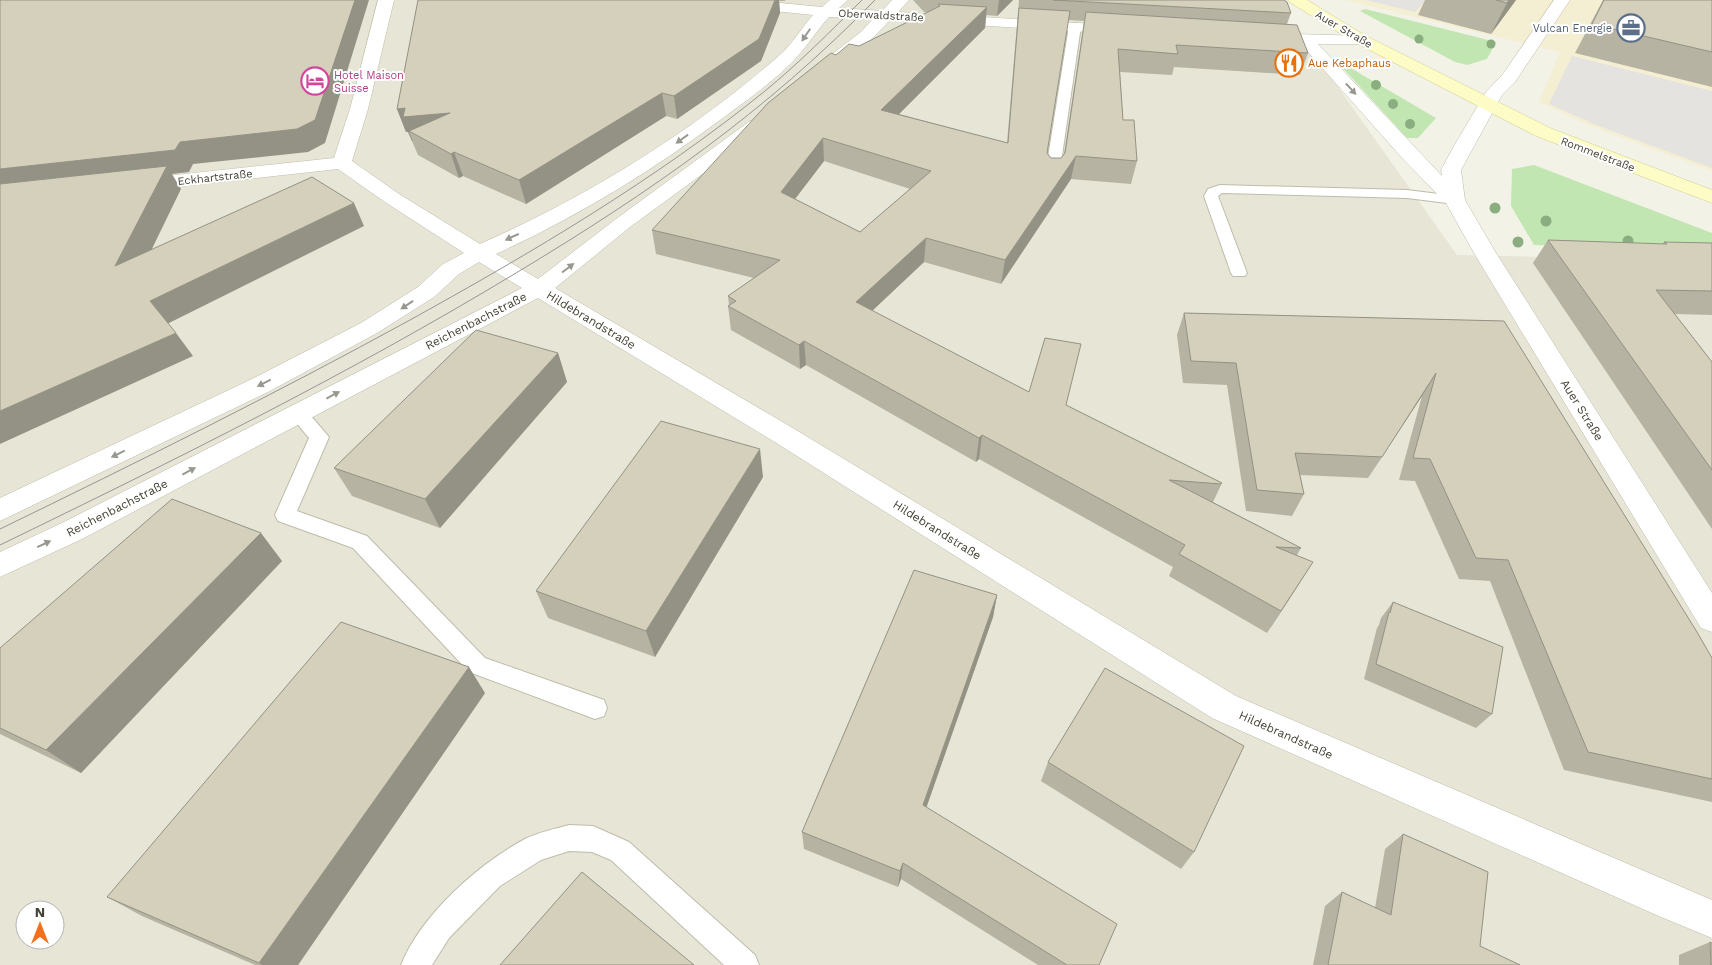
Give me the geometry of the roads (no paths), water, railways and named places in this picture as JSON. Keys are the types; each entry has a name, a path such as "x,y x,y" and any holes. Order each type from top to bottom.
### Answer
{"main road":[{"name":"Auer Straße","path":"1296,0 1360,39 1487,105"},
{"name":"Rommelstraße","path":"1487,105 1543,132 1712,197"}],"street":[{"path":"342,163 359,109 386,0"},
{"name":"Oberwaldstraße","path":"671,0 774,6 895,8 1132,30"},
{"path":"1487,105 1495,92 1509,78 1562,0"},
{"path":"0,510 259,386 369,328 403,309 426,292 451,269 479,253 567,212 608,188 663,152 730,104 789,56 832,6"},
{"path":"810,80 867,35 895,8"},
{"path":"1277,38 1306,40 1360,39"},
{"name":"Auer Straße","path":"1306,40 1410,155 1455,200 1490,261 1712,619"},
{"name":"Auer Straße","path":"1455,200 1452,170 1487,105"},
{"name":"Reichenbachstraße","path":"0,565 72,531 398,360 468,327 539,288 577,262 623,223 770,114"},
{"name":"Eckhartstraße","path":"117,188 342,163"},
{"name":"Hildebrandstraße","path":"342,163 392,198 479,253 788,437 1224,707 1712,919"}],"lane":[{"path":"1052,176 1075,26"},
{"path":"1239,273 1211,196 1214,192 1220,190 1407,194 1455,200"},
{"path":"298,414 319,437 286,515 360,542 477,665 596,708"},
{"path":"415,965 439,928 490,876 534,848 569,838 593,839 620,851 746,965"}],"tram line":[{"path":"0,529 257,401 410,320 547,241 637,185 723,124 790,69 862,0"},
{"path":"0,545 131,481 325,381 453,310 565,243 659,181 749,115 834,41 875,0"}],"place":[{"name":"Vulcan Energie","path":"1631,28"},
{"name":"Aue Kebaphaus","path":"1289,63"},
{"name":"Hotel Maison Suisse","path":"315,81"}]}
